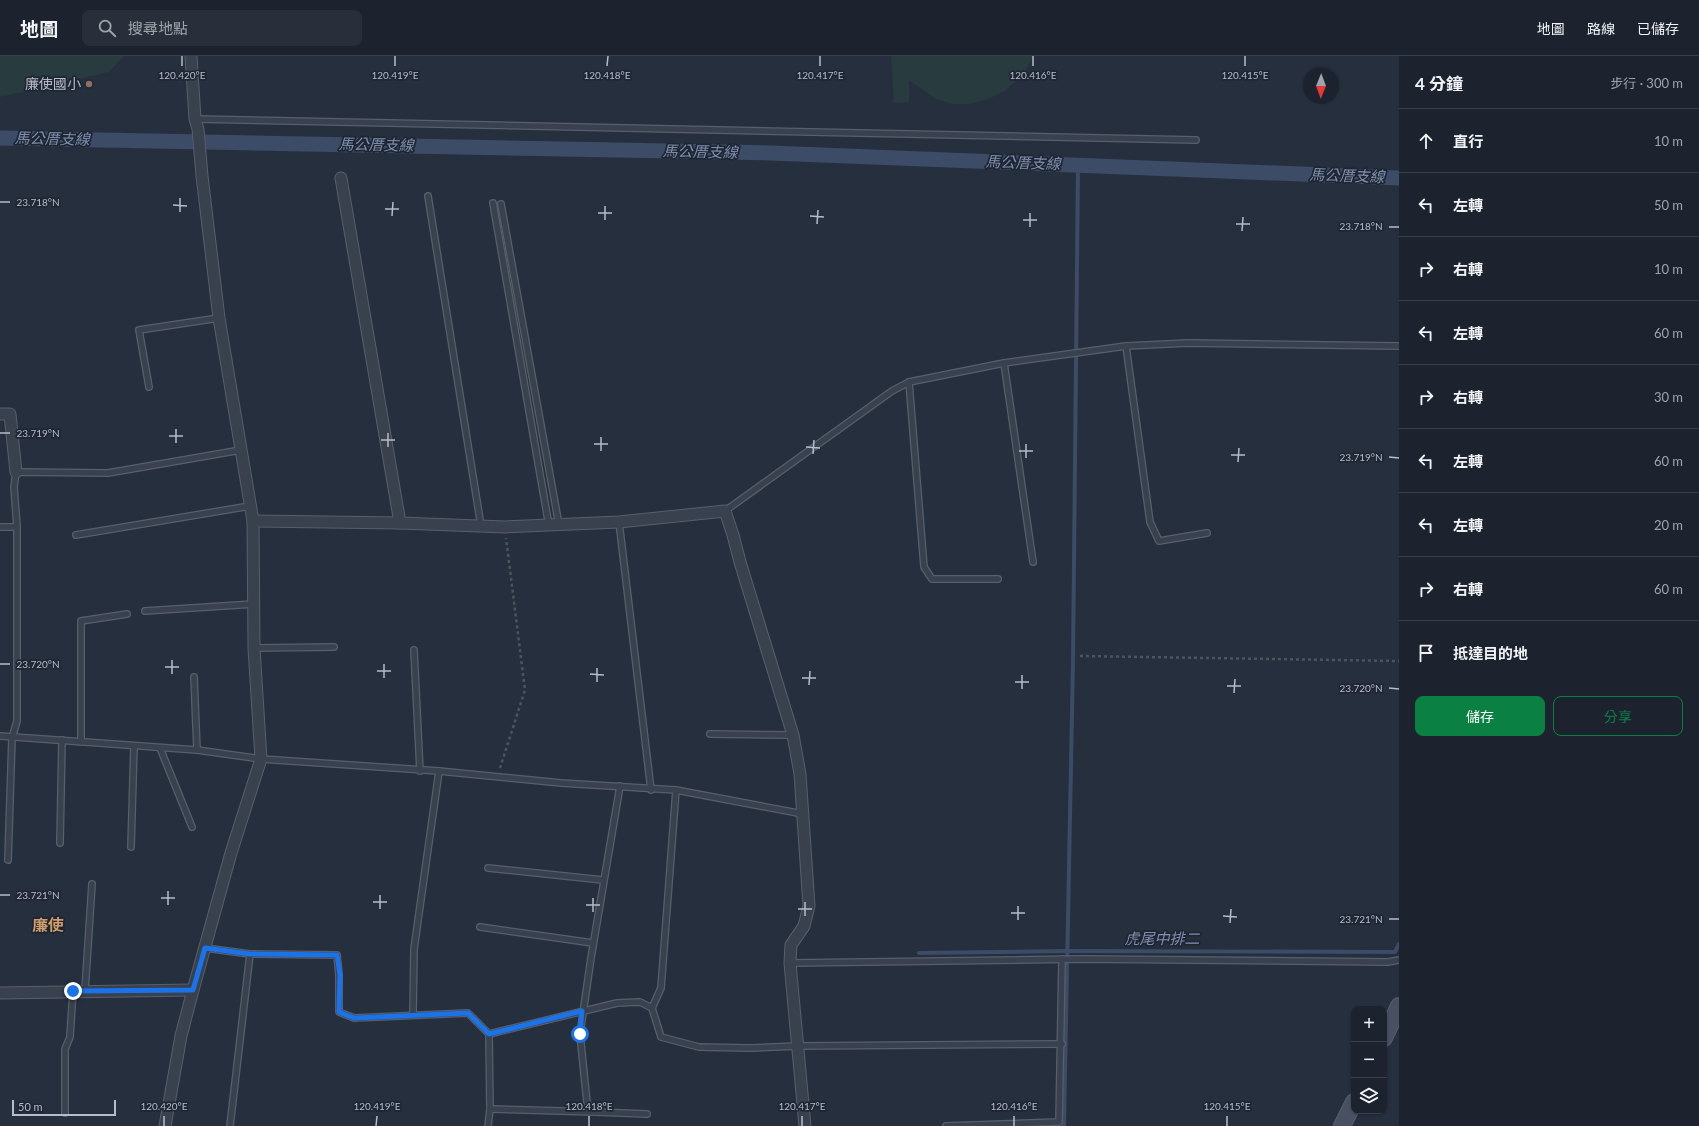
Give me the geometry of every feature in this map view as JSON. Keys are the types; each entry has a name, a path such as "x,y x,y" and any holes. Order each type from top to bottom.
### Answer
{"main road":[{"path":"1387,1032 1399,1006"},
{"path":"1342,1126 1351,1108"}],"street":[{"path":"165,1126 181,1036 193,990 231,853 261,759 254,648 253,521 219,318 196,124 191,56"},
{"path":"341,178 400,523"},
{"path":"0,414 10,414 16,472"},
{"path":"253,521 400,523 505,527 554,526 619,522 725,511 734,535 740,562 793,734 800,774 810,906 804,926 791,945 790,963 804,1126"},
{"path":"0,993 193,990"}],"lane":[{"path":"196,124 1196,140"},
{"path":"428,196 481,526"},
{"path":"493,203 554,526"},
{"path":"501,204 554,526"},
{"path":"149,387 139,330 219,318"},
{"path":"725,511 892,391 909,382 1004,363 1126,346 1188,343 1399,346"},
{"path":"1126,346 1150,522 1159,541 1206,533"},
{"path":"1004,363 1032,562"},
{"path":"909,382 924,567 932,580 998,580"},
{"path":"8,860 12,738 17,721 17,526 14,487 16,472 108,473 241,450"},
{"path":"76,535 250,506"},
{"path":"619,522 651,790"},
{"path":"0,527 17,526"},
{"path":"144,611 254,604"},
{"path":"81,742 81,621 127,614"},
{"path":"254,648 334,647"},
{"path":"414,650 420,771"},
{"path":"194,677 197,750"},
{"path":"710,734 793,734"},
{"path":"0,736 197,750 261,759 420,771 439,771 560,783 620,786 651,790 676,790 803,814"},
{"path":"60,843 62,740"},
{"path":"131,847 134,746"},
{"path":"160,748 192,827"},
{"path":"413,1015 414,949 439,771"},
{"path":"595,1112 587,1103 580,1034 582,1011 620,786"},
{"path":"676,790 661,988 652,1008 661,1037 699,1047 750,1048 798,1046 1062,1044"},
{"path":"488,868 604,880"},
{"path":"85,991 92,884"},
{"path":"480,927 594,943"},
{"path":"205,948 250,954 337,955 340,975 339,1012 354,1018 468,1013 489,1034 490,1109 488,1126"},
{"path":"230,1126 250,954"},
{"path":"946,1126 1059,1122 1062,1044 1062,959"},
{"path":"790,963 1062,959 1388,962 1399,960"},
{"path":"65,1113 65,1049 70,1037 73,991"},
{"path":"489,1034 618,1003 640,1002 652,1008"},
{"path":"490,1109 648,1114"}],"path":[{"path":"498,776 525,690 505,527"},
{"path":"1080,656 1399,661"}],"green space":[{"path":"0,56 124,56 109,72 0,97"},
{"path":"891,56 1033,56 1024,74 1005,91 988,99 970,104 953,104 936,99 909,80 909,102 894,103"}],"waterway":[{"name":"馬公厝支線","path":"0,138 771,153 1399,178"},
{"path":"1064,1126 1073,661 1078,165"},
{"name":"虎尾中排二","path":"919,953 1067,951 1395,952 1399,944"}],"place":[{"name":"廉使國小","path":"89,84"}],"district":[{"name":"廉使","path":"48,925"}],"route":[{"path":"73,991 193,990 205,948 250,954 337,955 340,975 339,1012 354,1018 468,1013 489,1034 582,1011 580,1034"}]}
